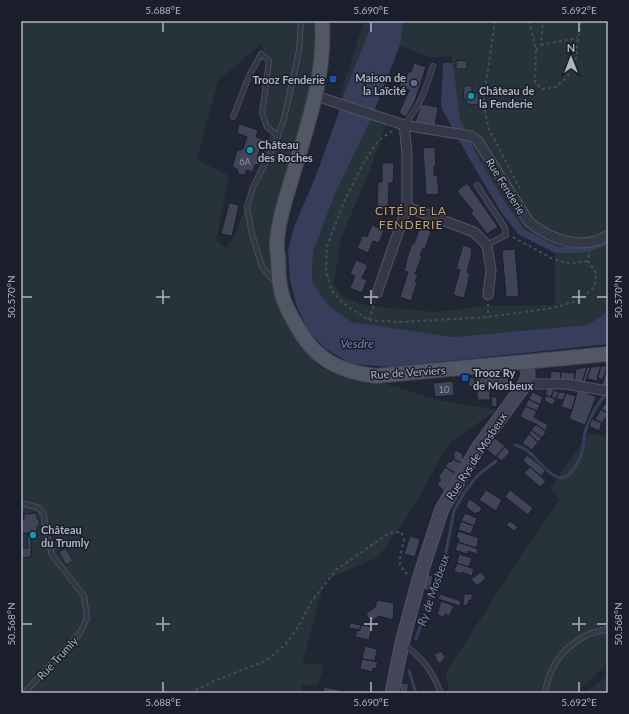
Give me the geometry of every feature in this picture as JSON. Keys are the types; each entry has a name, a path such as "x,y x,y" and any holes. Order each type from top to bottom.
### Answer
{"main road":[{"name":"Rue de Verviers","path":"322,21 322,52 326,99"},
{"name":"Rue de Verviers","path":"331,21 326,99 287,221 278,259 280,287 284,301 292,319 304,338 316,352 332,364 344,370 376,376 608,354"},
{"name":"Rue Rys de Mosbeux","path":"392,693 402,643 420,576 442,509 478,448 525,384 528,374 527,362"}],"street":[{"name":"Rue Fenderie","path":"326,99 404,126 471,136 478,141 529,222 540,231 564,240 588,244 608,235"},
{"path":"377,293 407,207 407,154 404,126"},
{"path":"407,207 474,232 488,245 491,270 488,295"},
{"path":"525,384 566,384 607,391"}],"lane":[{"path":"280,287 262,267 252,234 247,207 253,187 278,136 284,119 299,50 301,21"},
{"path":"233,118 249,76 261,54 269,61 262,113 267,127 278,136"},
{"path":"404,126 412,116 424,95 433,66"},
{"path":"477,185 505,228 506,235 488,245"},
{"name":"Rue Trumly","path":"21,503 39,508 44,515 52,555 84,596 87,618 80,633 24,693"},
{"path":"545,693 547,681 559,657 571,645 588,634 608,630"},
{"path":"402,643 419,656 428,666 441,693"}],"path":[{"path":"495,21 483,104 489,129 522,194"},
{"path":"530,21 536,50 535,83 542,89 556,87 567,77 576,59 578,38 582,21"},
{"path":"541,45 543,21"},
{"path":"536,50 541,45 578,38"},
{"path":"404,126 390,132 378,141 364,162 344,202 327,246 326,272 332,291 344,304 369,320 402,322 488,317 553,308 580,300 595,286 596,273 588,260 590,253"},
{"path":"506,235 516,237 551,258 570,264 588,260"},
{"path":"369,320 377,293"},
{"path":"488,295 488,317"},
{"path":"190,693 223,677 265,662 278,652 302,620 311,602 336,570 389,533 402,532 404,538 400,564 405,573 420,576"}],"shaded area":[{"path":"21,21 316,21 314,90 271,235 271,281 293,334 319,367 345,377 386,384 438,400 497,410 450,442 407,517 378,557 325,580 302,663 324,665 318,685 302,685 302,693 21,693","holes":["261,44 270,71 263,108 271,134 255,176 236,235 226,248 216,240 229,176 197,160 218,80"]},
{"path":"364,21 373,21 343,96 340,96"},
{"path":"404,21 608,21 608,240 594,246 582,248 556,246 524,229 505,202 480,161 460,119 452,56 429,57 400,45","holes":["457,61 467,61 466,69 456,69","471,85 472,93 478,93 479,104 472,105 466,99 463,99 464,86"]},
{"path":"371,119 386,125 369,172 341,238 334,284 344,298 368,306 436,312 486,306 555,305 555,253 582,252 608,245 608,312 587,325 453,337 352,322 327,304 312,281 313,253 335,194"},
{"path":"589,433 608,437 608,663 575,693 449,693 446,673 524,551 560,499 550,489"},
{"path":"608,675 608,693 586,693"}],"water":[{"name":"Vesdre","path":"373,21 404,21 400,45 371,119 335,194 313,252 312,281 327,304 352,322 453,337 587,325 608,312 608,344 392,367 351,364 326,349 308,331 296,304 290,280 288,251 294,227 317,173 340,109 343,96"},
{"path":"443,63 453,63 460,119 480,161 505,202 524,229 556,246 582,248 594,246 608,240 608,245 582,253 555,253 518,234 501,212 441,107"}],"building":[{"path":"456,60 467,61 467,69 456,69"},
{"path":"414,63 426,67 415,101 406,117 399,113 409,90 399,86 401,79 405,80 408,72 411,72"},
{"name":"Château de la Fenderie","path":"472,85 472,93 478,93 479,104 467,104 466,99 463,99 464,86"},
{"path":"421,104 438,107 435,127 415,123"},
{"name":"Château des Roches","path":"239,124 258,130 256,137 263,139 258,156 260,159 259,164 255,165 253,172 246,170 246,174 241,175 239,175 237,169 232,167 237,151 243,149 247,137 237,133"},
{"path":"435,147 436,166 434,166 434,175 437,175 439,194 426,195 423,148"},
{"path":"382,163 394,163 393,183 389,183 388,209 377,208 378,182 382,182"},
{"path":"467,183 498,227 487,234 471,213 473,211 457,191"},
{"path":"229,203 239,205 232,236 221,234"},
{"path":"372,225 384,230 379,243 373,241 368,253 357,248 363,235 367,237"},
{"path":"420,227 431,231 425,249 423,248 420,255 422,256 415,274 418,275 415,282 417,283 411,301 400,297 408,272 404,271 409,252 412,244 414,244"},
{"path":"463,245 472,248 467,272 470,273 469,280 464,298 453,295 460,270 456,269"},
{"path":"515,249 519,296 506,297 502,250"},
{"path":"356,260 368,265 362,278 367,280 362,293 350,288 355,276 350,274"},
{"path":"601,366 607,366 603,380 597,378"},
{"path":"601,366 597,381 587,379 591,367"},
{"path":"608,366 608,387 602,385"},
{"path":"587,367 591,367 585,383 582,383"},
{"path":"587,367 582,383 574,382 576,369"},
{"path":"551,371 561,372 560,381 550,380"},
{"path":"561,372 575,373 574,382 560,381"},
{"path":"508,375 509,386 475,386 475,378"},
{"path":"474,377 475,386 469,387 468,378"},
{"path":"453,381 454,395 435,397 433,383"},
{"path":"548,387 554,390 551,397 545,395"},
{"path":"578,389 596,397 585,425 569,419"},
{"path":"477,390 490,390 490,400 477,400"},
{"path":"554,390 559,392 556,399 551,397"},
{"path":"532,392 543,397 540,405 529,399"},
{"path":"559,392 566,393 563,400 556,399"},
{"path":"566,393 576,396 572,410 561,407"},
{"path":"546,395 556,399 553,405 544,401"},
{"path":"491,397 497,397 497,406 492,407"},
{"path":"529,399 540,405 537,411 525,406"},
{"path":"608,401 608,413 601,409"},
{"path":"525,406 537,411 534,417 548,425 545,431 536,424 520,417"},
{"path":"601,409 608,414 602,423 595,419"},
{"path":"592,419 602,423 599,431 589,426"},
{"path":"536,424 546,432 542,438 531,430"},
{"path":"531,430 542,438 538,442 529,434"},
{"path":"529,434 538,442 532,450 522,443"},
{"path":"495,438 505,446 496,457 486,449"},
{"path":"505,446 510,452 502,461 496,457"},
{"path":"456,450 463,454 462,457 464,458 461,463 453,459 455,457 453,455"},
{"path":"527,455 546,470 541,476 523,461"},
{"path":"453,459 461,463 455,473 445,467 449,461 451,462"},
{"path":"445,467 455,473 444,491 437,484 441,480 438,478"},
{"path":"530,467 546,481 540,487 524,473"},
{"path":"486,490 502,500 496,511 479,500"},
{"path":"510,490 533,508 528,515 505,497"},
{"path":"470,499 482,508 479,513 477,512 475,514 466,507"},
{"name":"Château du Trumly","path":"37,513 39,527 37,527 37,536 31,537 31,557 21,558 21,548 28,548 27,537 29,536 29,533 21,533 21,520 24,520 24,514"},
{"path":"465,513 477,518 474,526 461,521"},
{"path":"461,521 474,526 471,534 458,530"},
{"path":"510,521 518,527 514,531 506,525"},
{"path":"458,531 479,538 476,548 458,542 459,539 456,538"},
{"path":"410,536 420,539 415,557 404,554"},
{"path":"458,542 478,549 477,554 468,551 467,554 455,550"},
{"path":"66,548 73,561 66,565 59,552"},
{"path":"459,554 472,558 469,567 457,563"},
{"path":"457,563 474,569 472,576 454,571"},
{"path":"481,572 486,578 477,586 471,579"},
{"path":"426,574 433,576 430,591 422,589"},
{"path":"440,594 461,601 460,606 438,599"},
{"path":"464,594 472,594 472,600 469,600 467,606 463,605"},
{"path":"377,600 394,603 393,620 379,616 371,622 366,614 375,607"},
{"path":"441,601 454,606 449,616 445,614 444,617 437,615"},
{"path":"350,623 361,625 360,630 349,628"},
{"path":"361,625 372,627 369,640 355,637 357,630 359,631"},
{"path":"365,646 377,649 375,661 362,659"},
{"path":"442,651 445,657 442,662 438,663 434,654"},
{"path":"362,659 378,662 376,669 373,668 373,672 360,669"},
{"path":"401,683 409,684 407,693 400,693"},
{"path":"324,687 344,691 343,693 323,693"}],"waterway":[{"name":"Ry de Mosbeux","path":"515,445 527,450 555,476 560,478 568,475 574,469 581,456 585,432 590,419 607,392"},
{"name":"Ry de Mosbeux","path":"416,639 429,600 443,567 454,511 464,493 477,476 496,461"},
{"name":"Ry de Mosbeux","path":"409,671 416,693"}],"place":[{"name":"Trooz Fenderie","path":"333,79"},
{"name":"Maison de la Laïcité","path":"414,83"},
{"name":"Château de la Fenderie","path":"471,96"},
{"name":"Château des Roches","path":"250,150"},
{"name":"Trooz Ry de Mosbeux","path":"465,378"},
{"name":"Château du Trumly","path":"33,535"}],"district":[{"name":"CITÉ DE LA FENDERIE","path":"411,217"}]}
